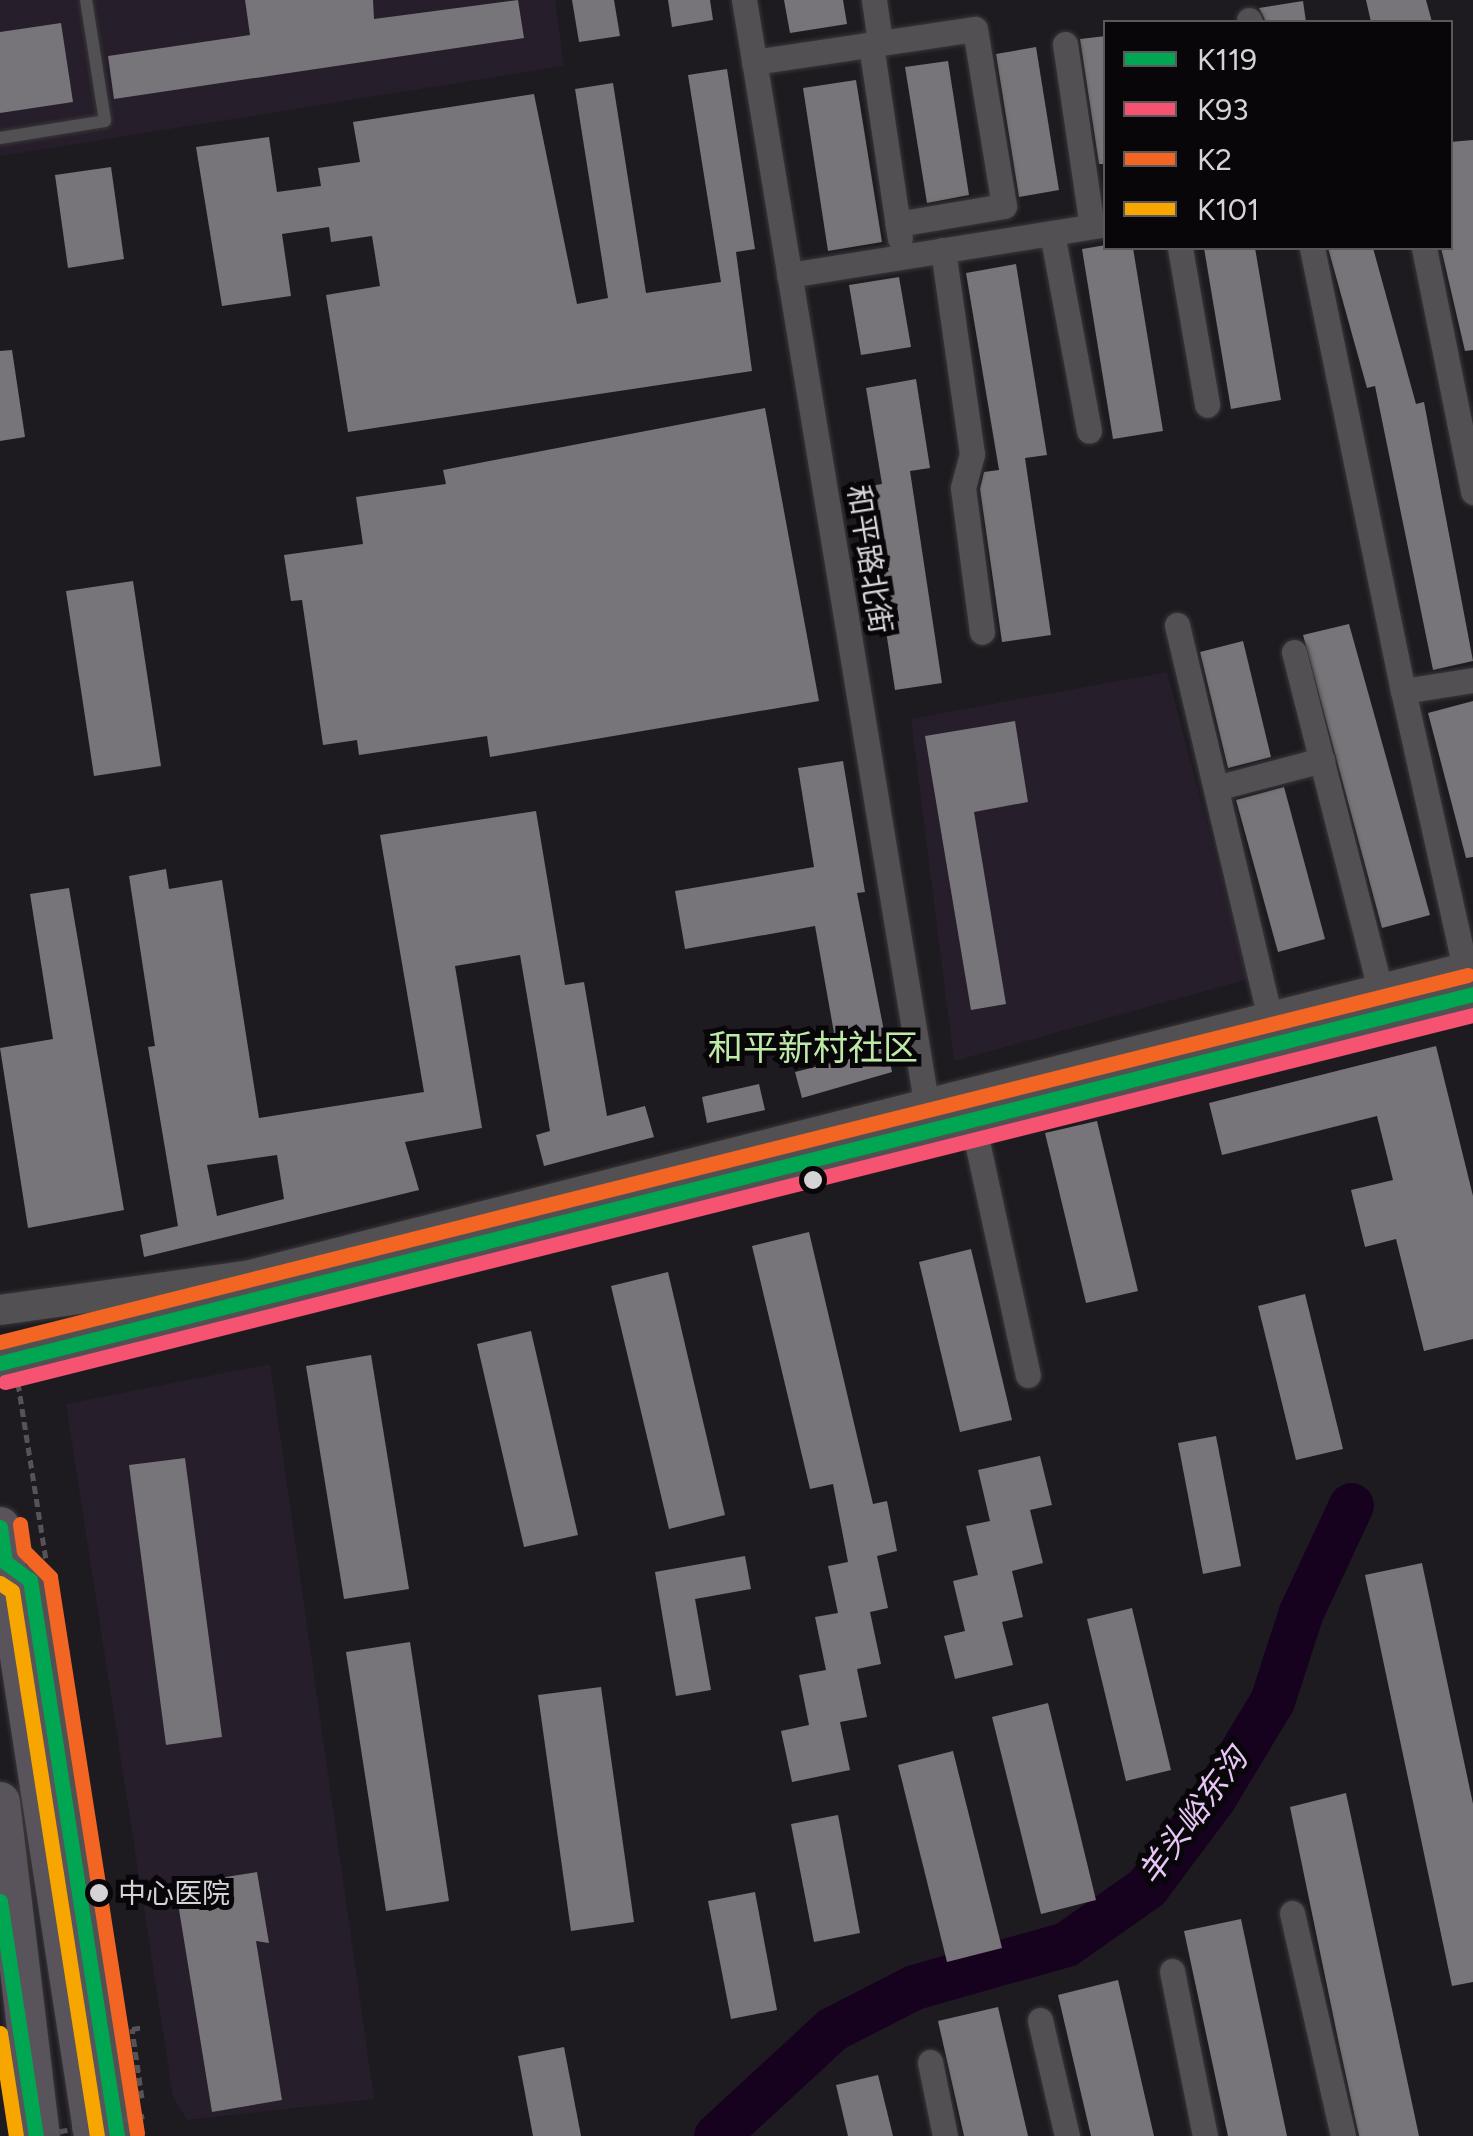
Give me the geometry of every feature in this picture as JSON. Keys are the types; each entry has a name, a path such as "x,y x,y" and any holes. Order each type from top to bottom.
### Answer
{"main road":[{"path":"12,1556 94,2136"},
{"path":"0,1802 36,2136"}],"street":[{"name":"和平路北街","path":"744,0 928,1117"},
{"path":"874,0 903,256"},
{"path":"754,62 975,30 1004,206 898,224"},
{"path":"789,275 1099,225 1065,44"},
{"path":"1052,232 1089,431"},
{"path":"944,250 972,454 962,488 982,632"},
{"path":"1180,250 1207,405"},
{"path":"1312,250 1403,691 1470,976"},
{"path":"1424,250 1473,492"},
{"path":"1177,625 1270,1018"},
{"path":"1294,652 1380,990"},
{"path":"1403,691 1473,680"},
{"path":"1216,788 1322,760"},
{"path":"0,1363 928,1117 1270,1018 1380,990 1470,976"},
{"path":"0,1310 246,1276 928,1117 972,1119 1470,976"},
{"path":"972,1119 1028,1375"},
{"path":"12,1556 117,2136"},
{"path":"0,1902 36,2136"},
{"path":"1292,1913 1343,2136"},
{"path":"1172,1971 1205,2136"},
{"path":"1040,2020 1067,2136"},
{"path":"930,2062 946,2136"}],"lane":[{"path":"0,138 104,121 86,0"}],"path":[{"path":"36,2136 144,2116 132,2029 144,2026"}],"shaded area":[{"path":"0,0 555,0 564,66 0,156"},
{"path":"1167,672 1248,979 954,1061 911,719"},
{"path":"270,1364 374,2099 187,2120 173,2097 66,1404"}],"building":[{"path":"245,0 373,0 374,19 518,0 524,38 114,99 108,56 250,35"},
{"path":"572,0 614,0 620,36 579,42"},
{"path":"668,0 710,0 713,20 672,27"},
{"path":"784,0 843,0 847,24 790,33"},
{"path":"1366,0 1426,0 1431,20 1371,20"},
{"path":"1303,1 1306,20 1265,20 1259,8"},
{"path":"61,23 73,102 0,113 0,32"},
{"path":"1103,36 1103,164 1099,164 1080,39"},
{"path":"1036,47 1059,190 1019,197 996,54"},
{"path":"948,61 969,195 927,203 905,67"},
{"path":"727,69 755,249 736,252 752,371 348,432 326,295 380,286 372,236 331,242 329,227 282,234 291,296 222,306 196,147 269,137 277,192 321,186 318,168 360,162 353,122 534,94 577,304 608,298 575,89 613,83 646,293 721,282 688,75"},
{"path":"856,80 882,242 828,251 803,88"},
{"path":"1473,140 1473,350 1465,351 1441,250 1453,250 1453,142"},
{"path":"111,167 124,259 68,268 55,175"},
{"path":"1103,246 1103,250 1133,250 1163,431 1113,439 1082,249"},
{"path":"1204,250 1255,250 1281,400 1231,409"},
{"path":"1329,250 1374,250 1416,404 1424,402 1473,661 1433,670 1375,386 1367,388"},
{"path":"1016,264 1047,455 1025,458 1051,635 1002,642 980,489 984,472 999,470 966,273"},
{"path":"899,277 911,347 861,355 849,285"},
{"path":"12,350 25,437 0,441 0,351"},
{"path":"916,379 930,468 910,471 942,683 895,690 864,487 882,484 866,388"},
{"path":"765,408 819,701 490,757 487,736 359,755 357,740 323,745 302,600 291,601 284,555 363,544 356,497 446,484 443,470"},
{"path":"133,581 161,766 94,776 66,591"},
{"path":"1349,624 1430,915 1382,928 1303,635"},
{"path":"1243,641 1271,757 1228,768 1200,652"},
{"path":"1473,701 1473,857 1466,858 1428,713"},
{"path":"1015,721 1028,802 974,812 1006,1004 971,1010 925,736"},
{"path":"843,761 865,892 857,893 892,1072 802,1098 795,1072 839,1061 815,926 685,949 675,891 814,867 798,768"},
{"path":"1284,787 1325,939 1278,952 1236,800"},
{"path":"536,811 565,985 584,982 607,1116 645,1106 654,1137 544,1166 536,1135 550,1131 520,955 455,966 482,1128 405,1142 419,1190 144,1257 140,1235 178,1226 148,1047 155,1046 129,876 166,869 169,889 222,880 259,1118 424,1092 380,835","holes":["277,1155 284,1199 217,1216 207,1165"]},
{"path":"69,888 124,1210 28,1228 0,1048 53,1039 30,894"},
{"path":"1436,1046 1473,1196 1473,1339 1424,1351 1396,1239 1365,1247 1351,1190 1393,1180 1377,1116 1222,1155 1209,1103"},
{"path":"759,1084 765,1110 707,1123 702,1097"},
{"path":"1097,1121 1138,1291 1086,1303 1045,1133"},
{"path":"809,1232 873,1504 887,1501 897,1551 877,1556 888,1608 870,1612 881,1664 857,1669 867,1717 840,1722 850,1770 792,1782 781,1731 809,1725 799,1675 826,1670 815,1617 838,1613 828,1566 848,1562 833,1484 810,1489 752,1246"},
{"path":"971,1249 1012,1420 960,1432 919,1262"},
{"path":"668,1272 725,1515 669,1529 611,1286"},
{"path":"1305,1294 1343,1449 1296,1460 1258,1306"},
{"path":"531,1331 578,1535 524,1547 477,1344"},
{"path":"371,1355 409,1589 344,1599 306,1366"},
{"path":"1216,1436 1241,1566 1203,1574 1178,1443"},
{"path":"1040,1456 1052,1505 1030,1510 1043,1563 1012,1571 1023,1617 1002,1622 1013,1665 955,1679 944,1636 965,1631 953,1581 978,1575 966,1526 990,1521 978,1470"},
{"path":"185,1458 222,1737 166,1745 129,1465"},
{"path":"745,1556 751,1589 695,1599 711,1690 676,1696 655,1572"},
{"path":"1422,1563 1473,1804 1473,1982 1452,1986 1365,1575"},
{"path":"1132,1608 1171,1770 1126,1781 1087,1619"},
{"path":"410,1642 449,1901 386,1911 346,1652"},
{"path":"601,1687 634,1922 571,1931 538,1695"},
{"path":"1048,1703 1096,1900 1041,1914 992,1717"},
{"path":"953,1751 1002,1948 947,1962 898,1765"},
{"path":"1346,1793 1419,2136 1359,2136 1339,2044 1290,1807"},
{"path":"838,1815 860,1933 814,1942 791,1824"},
{"path":"257,1872 269,1943 256,1941 282,2100 212,2112 175,1885"},
{"path":"755,1892 777,2010 731,2019 708,1901"},
{"path":"1241,1919 1287,2136 1228,2136 1184,1931"},
{"path":"1118,1980 1154,2136 1091,2136 1058,1995"},
{"path":"998,2007 1028,2136 964,2136 938,2021"},
{"path":"564,2047 581,2136 533,2136 518,2056"},
{"path":"878,2075 893,2136 848,2136 836,2085"}],"waterway":[{"name":"羊头峪东沟","path":"716,2136 832,2029 914,1987 1066,1944 1147,1887 1214,1797 1272,1701 1301,1612 1351,1505"}],"transit line":[{"name":"K2","path":"0,1342 1468,975"},
{"name":"K119","path":"0,1363 1473,994"},
{"name":"K93","path":"5,1382 1473,1015"},
{"name":"K2","path":"20,1524 24,1551 50,1577 137,2133"},
{"name":"K119","path":"0,1527 5,1562 30,1580 117,2136"},
{"name":"K101","path":"0,1583 12,1591 97,2136"},
{"name":"K119","path":"0,1901 36,2136"},
{"name":"K101","path":"0,2033 16,2136"}],"place":[{"name":"中心医院","path":"99,1893"}],"district":[{"name":"和平新村社区","path":"813,1048"}]}
